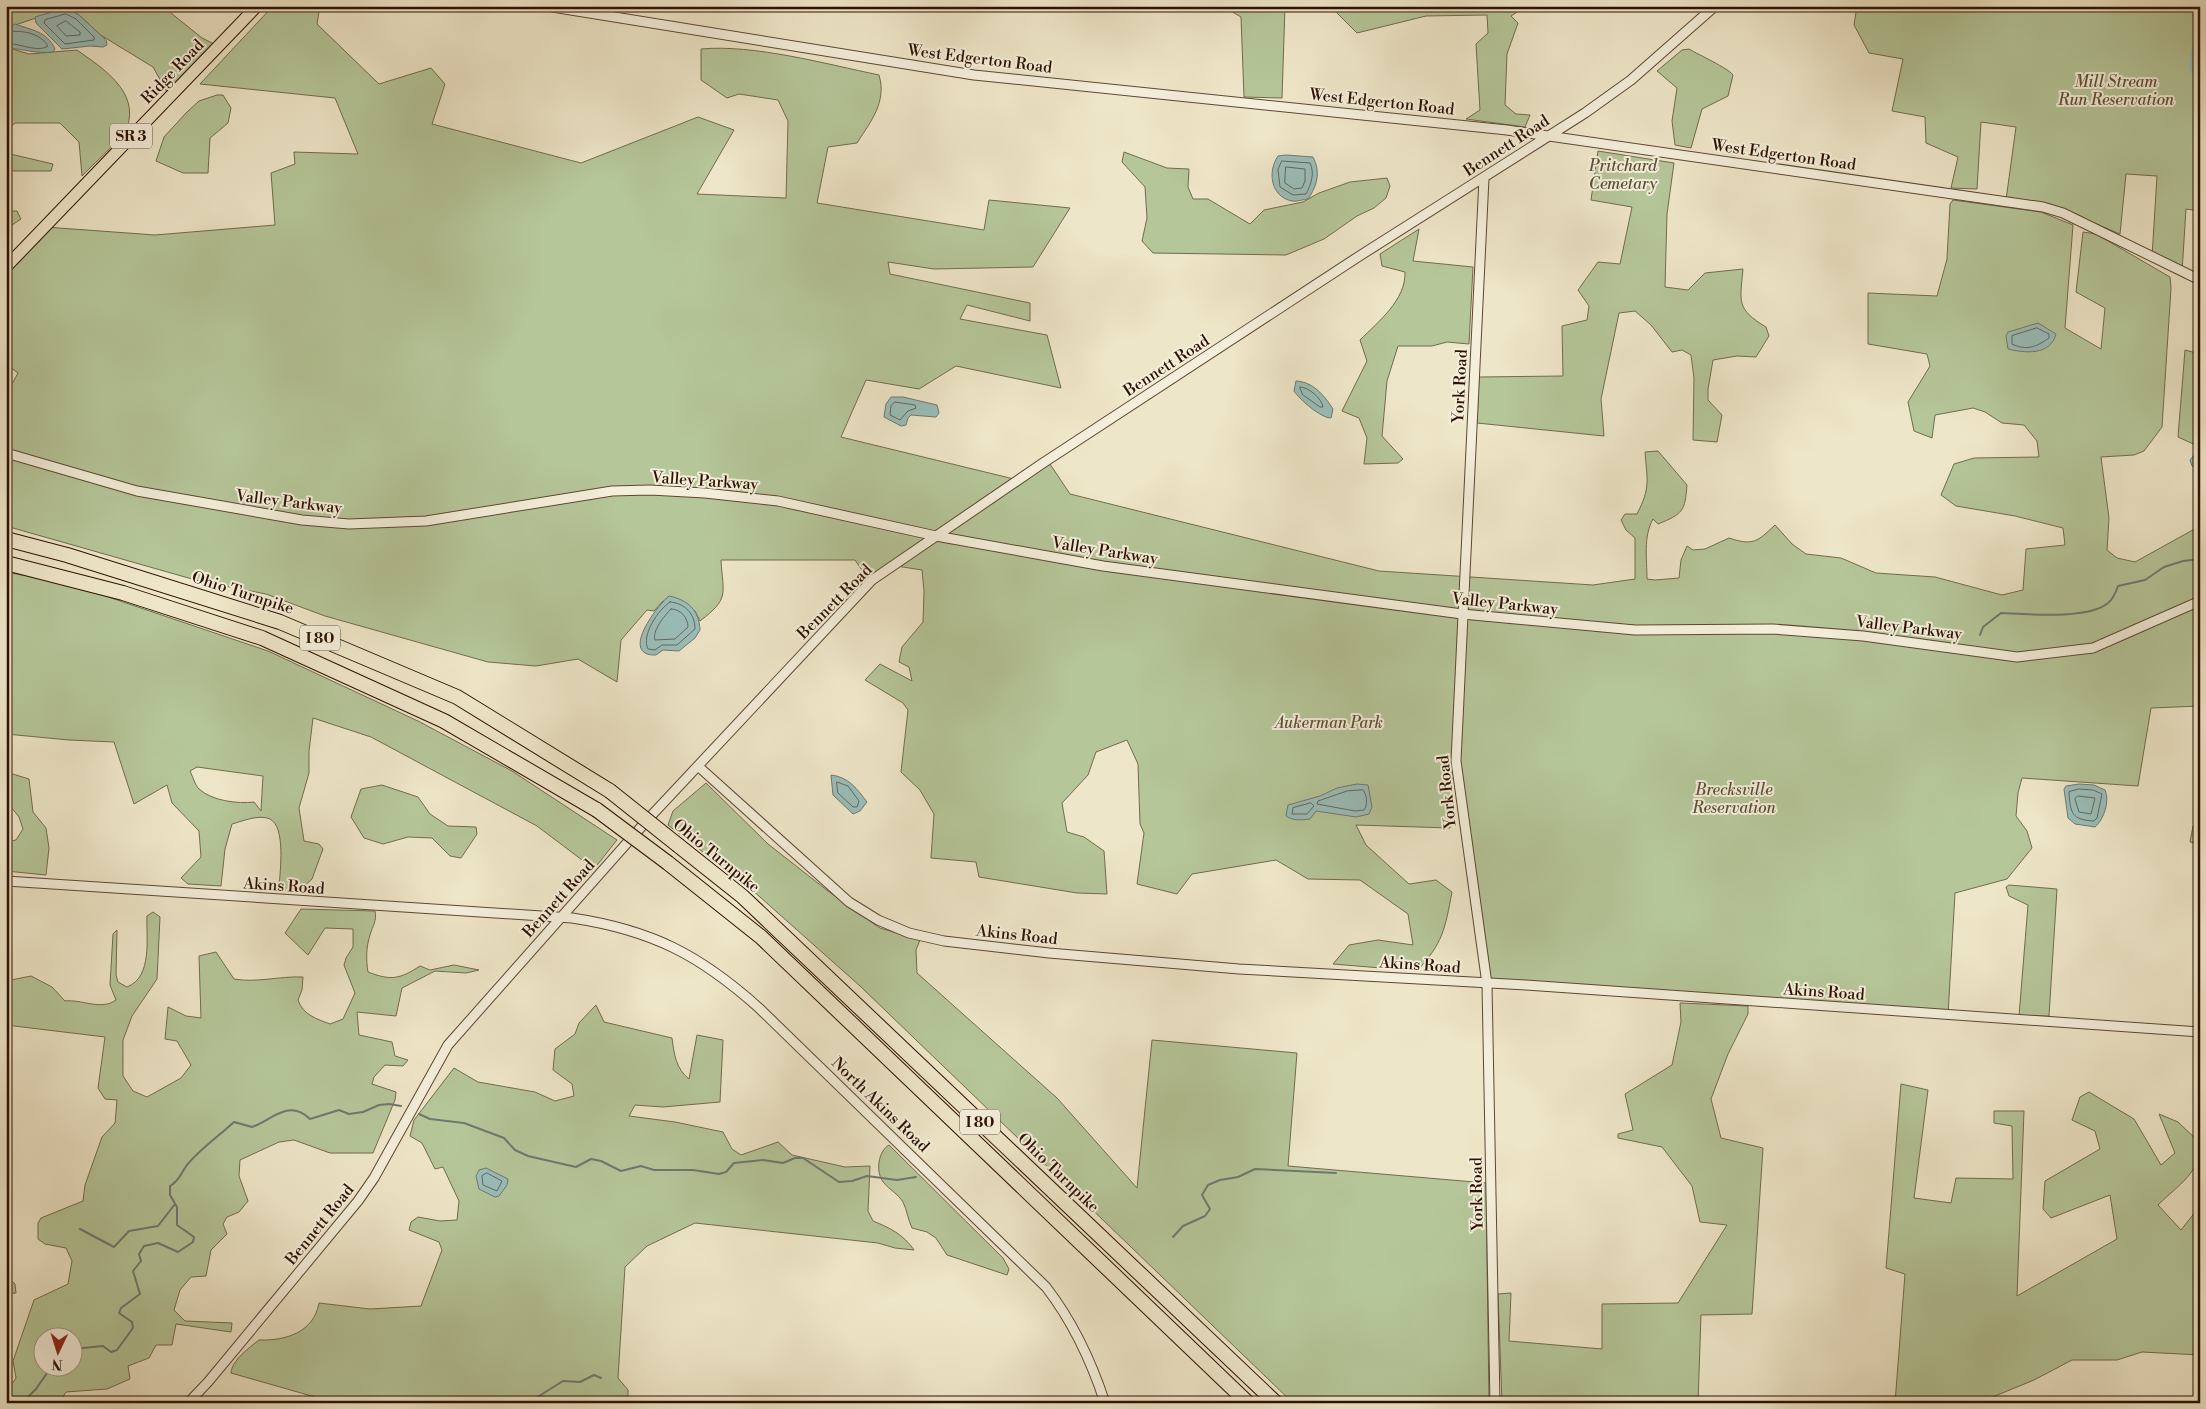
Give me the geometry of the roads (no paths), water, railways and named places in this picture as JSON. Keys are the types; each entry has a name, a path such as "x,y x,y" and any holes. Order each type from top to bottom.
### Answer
{"highway":[{"name":"Ohio Turnpike","path":"6,539 68,555 280,622 457,697 610,791 742,896 1276,1403"},
{"name":"I 80","path":"6,563 123,593 262,638 444,721 597,810 761,936 1248,1403"}],"main road":[{"name":"Ridge Road","path":"6,267 257,6"}],"street":[{"name":"West Edgerton Road","path":"546,6 974,75 1507,130 1545,137 2043,207 2063,214 2200,280"},
{"name":"Bennett Road","path":"188,1403 208,1382 358,1201 374,1178 448,1044 650,817 699,767 872,580 1361,255 1484,178 1631,80 1714,6"},
{"name":"York Road","path":"1484,178 1456,761 1487,984 1495,1403"},
{"name":"Valley Parkway","path":"6,453 137,491 302,520 349,524 426,521 612,491 650,490 778,501 936,536 1103,566 1462,614 1636,630 1773,629 1854,635 2017,657 2094,648 2200,601"},
{"name":"Akins Road","path":"699,767 849,902 878,920 909,933 944,941 1049,953 1239,969 2200,1032"},
{"name":"Akins Road","path":"6,881 561,918"},
{"name":"North Akins Road","path":"561,918 581,920 640,932 674,947 732,984 890,1134 1046,1287 1077,1333 1090,1360 1105,1403"}],"water":[{"path":"66,8 79,15 106,40 107,45 103,47 90,46 62,49 36,23 35,17"},
{"path":"15,24 33,30 48,38 55,49 53,52 7,48 6,28"},
{"path":"1278,156 1313,157 1317,168 1317,179 1308,199 1292,201 1285,199 1275,189 1272,176 1275,162"},
{"path":"2038,323 2056,334 2048,346 2029,352 2008,349 2006,336 2008,332"},
{"path":"1296,381 1308,384 1322,394 1333,409 1331,418 1316,412 1301,399 1294,391"},
{"path":"891,397 903,397 937,405 939,413 936,417 911,415 906,425 901,426 884,417 886,404"},
{"path":"2200,448 2199,469 2192,466 2190,460"},
{"path":"669,596 682,600 691,607 697,617 700,630 695,638 679,651 663,650 656,655 646,654 641,648 640,641 643,632 653,614"},
{"path":"831,775 848,781 860,793 867,802 860,811 853,814 833,795"},
{"path":"1357,784 1368,785 1372,807 1369,814 1356,817 1316,811 1310,819 1300,820 1286,816 1288,805 1320,796 1337,788"},
{"path":"2079,784 2094,785 2105,790 2107,799 2105,810 2095,827 2075,824 2068,818 2064,789 2066,786"},
{"path":"486,1168 508,1179 507,1185 499,1196 495,1197 479,1189 476,1176 479,1170"}],"waterway":[{"path":"2200,48 2197,51 2195,67 2200,71"},
{"path":"1980,635 1983,627 2001,613 2056,615 2086,612 2108,603 2118,586 2145,580 2164,567 2183,561 2200,559"},
{"path":"82,1348 103,1346 111,1352 117,1350 133,1328 132,1322 119,1313 121,1308 140,1294 133,1271 141,1261 139,1254 144,1246 158,1243 178,1252 193,1242 194,1237 177,1225 177,1207 170,1195 170,1186 178,1179 187,1165 234,1122 252,1127 287,1111 302,1113 310,1119 339,1110 349,1114 363,1112 379,1105 401,1106"},
{"path":"419,1114 430,1119 464,1123 504,1138 515,1150 528,1156 576,1167 591,1159 601,1161 621,1171 641,1166 654,1170 693,1170 719,1174 726,1172 734,1163 763,1160 783,1163 795,1158 803,1158 839,1182 852,1181 867,1176 897,1180 916,1177"},
{"path":"1173,1237 1183,1226 1205,1216 1210,1209 1202,1195 1208,1185 1220,1180 1238,1177 1255,1169 1336,1173"},
{"path":"80,1229 114,1247 129,1231 158,1226 175,1204"},
{"path":"528,1403 563,1381 580,1382 594,1375 601,1378"},
{"path":"22,1403 36,1389 45,1376"},
{"path":"473,1403 475,1399 502,1403"}],"park label":[{"name":"Mill Stream Run Reservation","path":"2116,90"},
{"name":"Pritchard Cemetary","path":"1623,174"},
{"name":"Aukerman Park","path":"1329,722"},
{"name":"Brecksville Reservation","path":"1734,798"}]}
